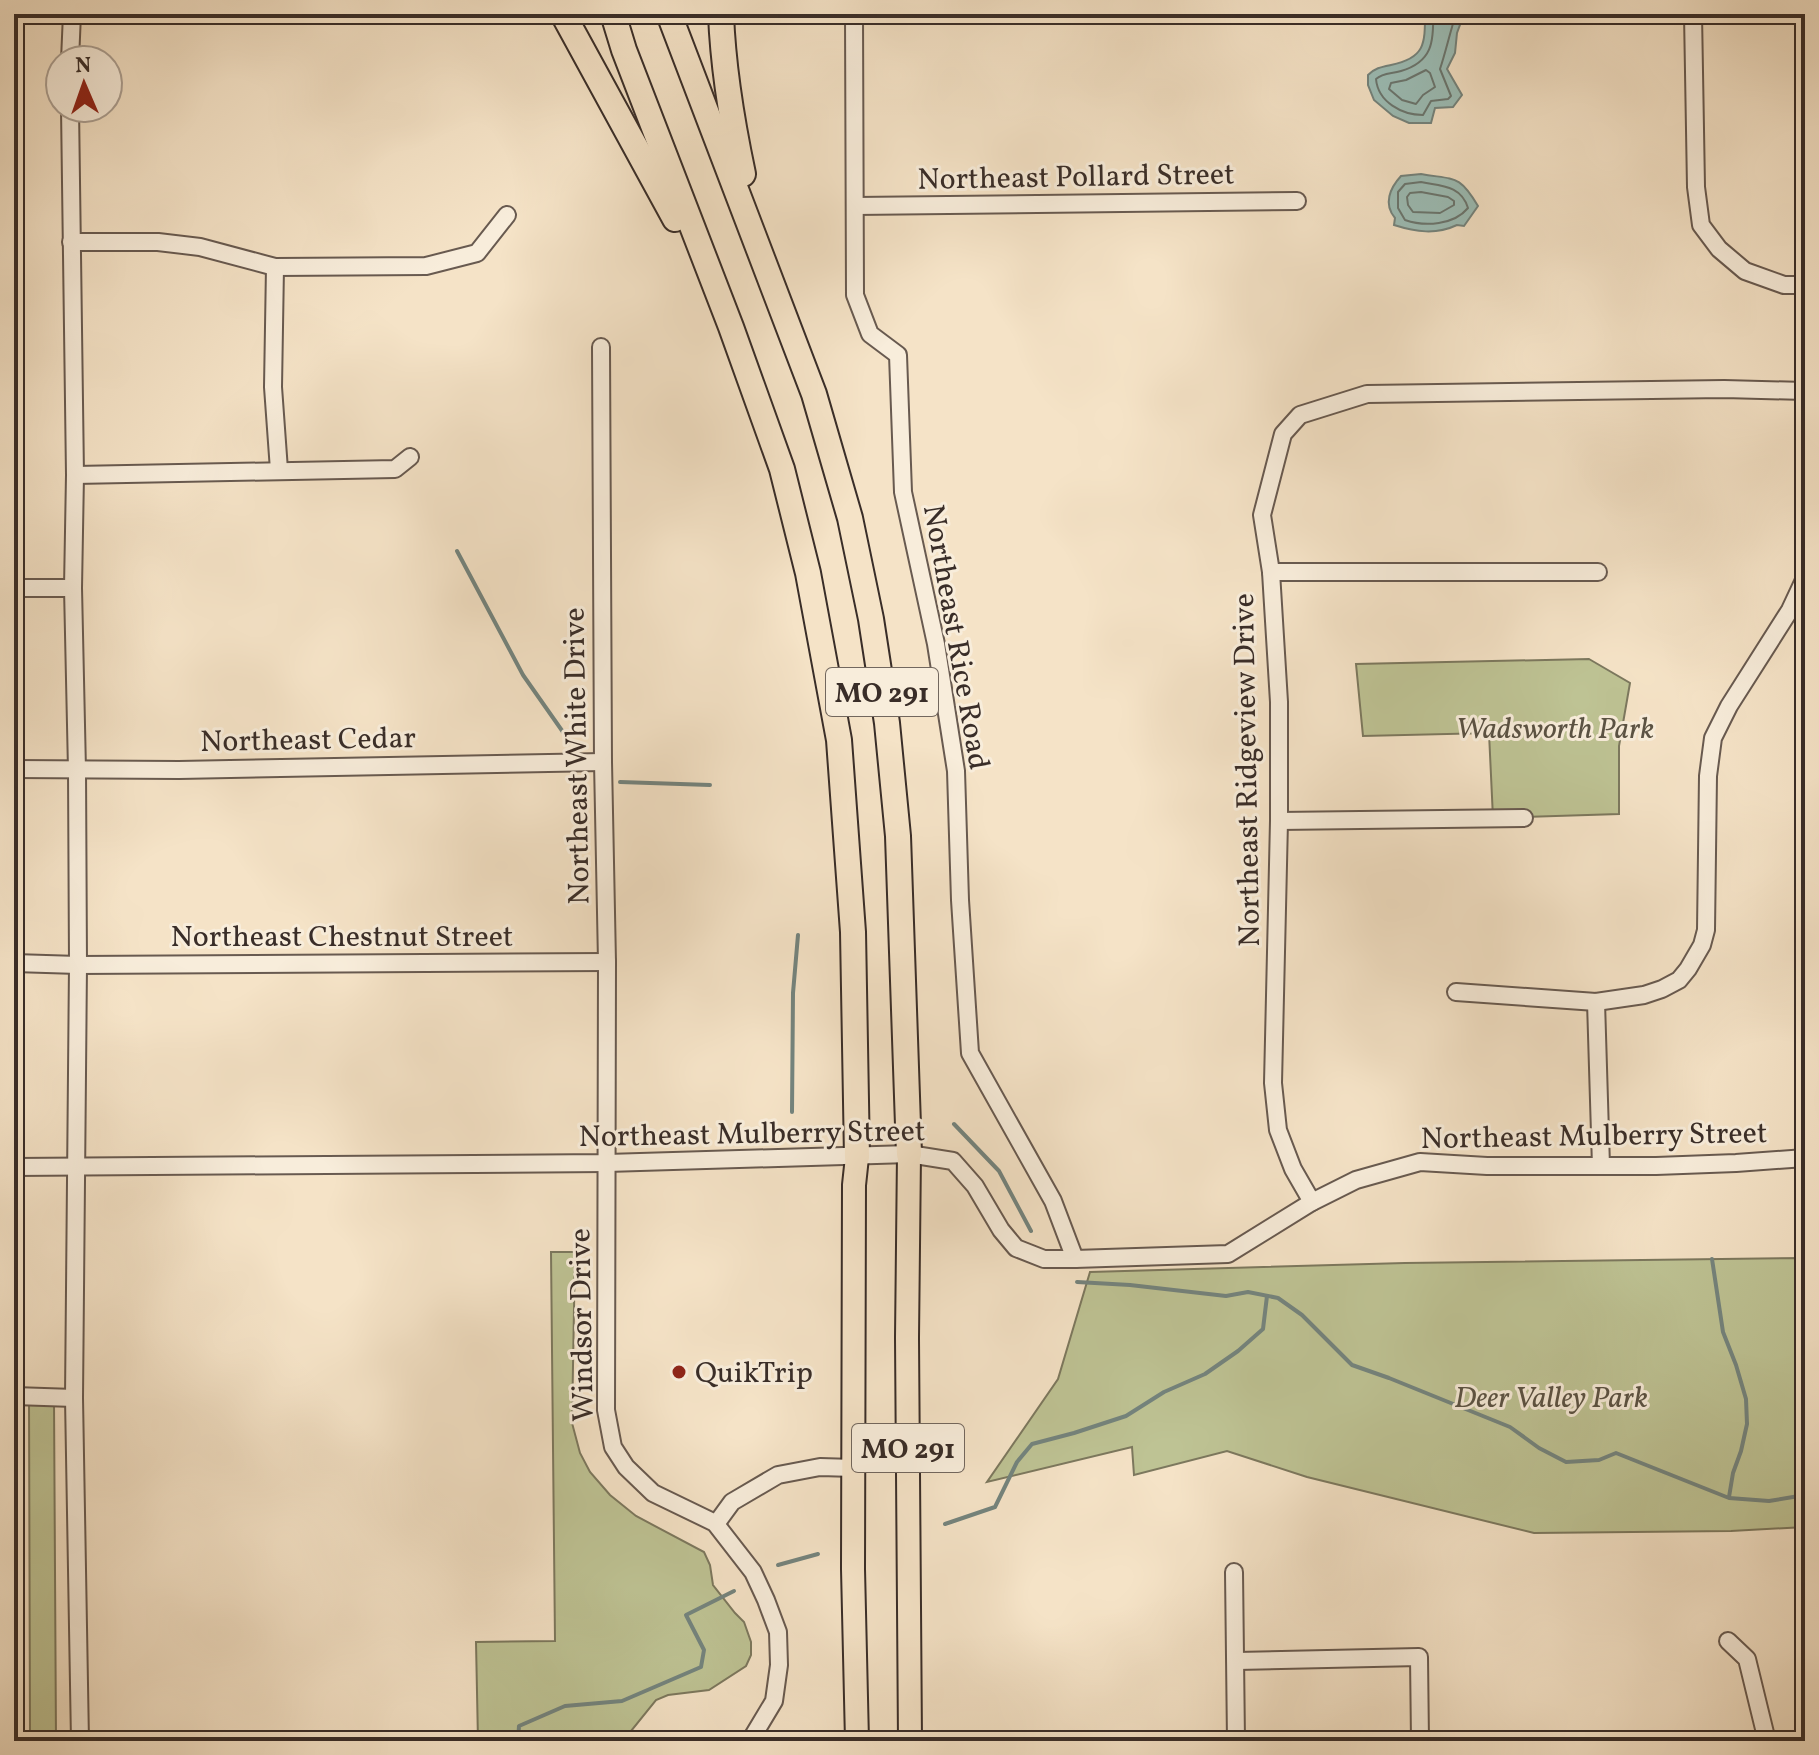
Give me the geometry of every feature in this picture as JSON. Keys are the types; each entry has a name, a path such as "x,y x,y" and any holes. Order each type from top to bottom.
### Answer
{"highway":[{"path":"563,14 731,327"},
{"name":"MO 291","path":"613,14 782,469 808,573 839,740 853,932 857,1157"},
{"name":"MO 291","path":"669,14 814,394 850,518 871,619 887,723 898,836 909,1154"},
{"path":"721,14 722,43 737,147 759,247"}],"main road":[{"name":"MO 291","path":"909,1154 910,1741"},
{"name":"MO 291","path":"857,1157 854,1185 853,1569 857,1741"}],"street":[{"path":"71,44 72,14"},
{"name":"Northeast Rice Road","path":"854,14 855,295 870,334 898,355 903,492 936,644 956,771 960,900 970,1053 1053,1201 1075,1259"},
{"path":"1693,14 1696,187 1701,225 1719,249 1745,271 1784,285 1805,285"},
{"path":"70,124 78,965 74,1398 80,1741"},
{"name":"Northeast Pollard Street","path":"855,206 1297,201"},
{"path":"71,242 186,245 275,267 426,266 477,253 507,215"},
{"path":"275,267 273,387 279,470"},
{"name":"Northeast White Drive","path":"601,347 607,1163"},
{"name":"Northeast Ridgeview Drive","path":"1312,1202 1293,1169 1278,1130 1273,1083 1279,702 1271,572 1262,515 1283,434 1300,415 1367,394 1724,389 1805,391"},
{"path":"75,475 395,469 410,457"},
{"path":"1271,572 1598,572"},
{"path":"1456,992 1596,1002 1644,995 1679,980 1702,945 1706,930 1708,776 1713,738 1729,706 1790,610 1805,578"},
{"path":"14,588 73,588"},
{"name":"Northeast Cedar","path":"14,769 603,762"},
{"path":"1279,821 1524,818"},
{"name":"Northeast Chestnut Street","path":"14,963 607,962"},
{"path":"1596,1002 1601,1166"},
{"name":"Northeast Mulberry Street","path":"14,1167 607,1163 909,1154 953,1161 975,1186 1001,1230 1016,1248 1044,1259 1075,1259 1228,1254 1312,1202 1356,1180 1420,1162 1487,1166 1656,1166 1805,1158"},
{"name":"Windsor Drive","path":"607,1163 606,1410 613,1447 626,1467 653,1493 716,1524 753,1572 778,1632 779,1665 774,1701 750,1741"},
{"path":"14,1396 74,1398"},
{"path":"716,1524 732,1502 778,1475 820,1467 854,1468"},
{"path":"1234,1572 1236,1741"},
{"path":"1728,1641 1747,1659 1767,1741"},
{"path":"1237,1661 1419,1657 1420,1741"}],"green space":[{"name":"Wadsworth Park","path":"1589,659 1630,683 1619,746 1619,814 1493,818 1489,733 1363,736 1356,664"},
{"path":"551,1252 575,1252 572,1423 580,1453 590,1472 610,1495 636,1516 704,1552 713,1585 744,1622 751,1642 751,1655 746,1666 709,1690 668,1695 656,1700 623,1741 478,1741 476,1642 555,1641"},
{"name":"Deer Valley Park","path":"1805,1258 1805,1527 1534,1533 1307,1477 1227,1451 1134,1475 1132,1447 987,1482 1058,1379 1090,1272 1405,1263"},
{"path":"29,1396 54,1401 56,1741 14,1741 30,1739"}],"water":[{"path":"1425,14 1464,14 1457,33 1455,53 1447,69 1462,95 1453,107 1435,108 1431,123 1409,123 1393,116 1374,100 1368,75 1417,54 1423,41"},
{"path":"1421,174 1449,178 1466,188 1478,206 1464,226 1426,231 1394,225 1389,196 1394,186 1401,176"}],"waterway":[{"path":"457,551 523,675 570,742"},
{"path":"620,782 710,785"},
{"path":"792,1112 793,993 798,935"},
{"path":"954,1124 999,1171 1031,1231"},
{"path":"1712,1259 1723,1332 1746,1399 1747,1424 1729,1497"},
{"path":"1077,1282 1226,1296 1248,1292 1278,1298 1302,1315 1352,1365 1510,1427 1539,1448 1566,1462 1599,1460 1616,1453 1729,1498 1769,1501 1805,1495"},
{"path":"945,1524 995,1507 1017,1462 1032,1444 1126,1416 1164,1392 1205,1374 1238,1351 1263,1329 1267,1296"},
{"path":"778,1565 818,1554"},
{"path":"518,1741 519,1726 565,1706 622,1701 701,1667 704,1650 686,1615 734,1591"}],"place":[{"name":"QuikTrip","path":"679,1372"}]}
